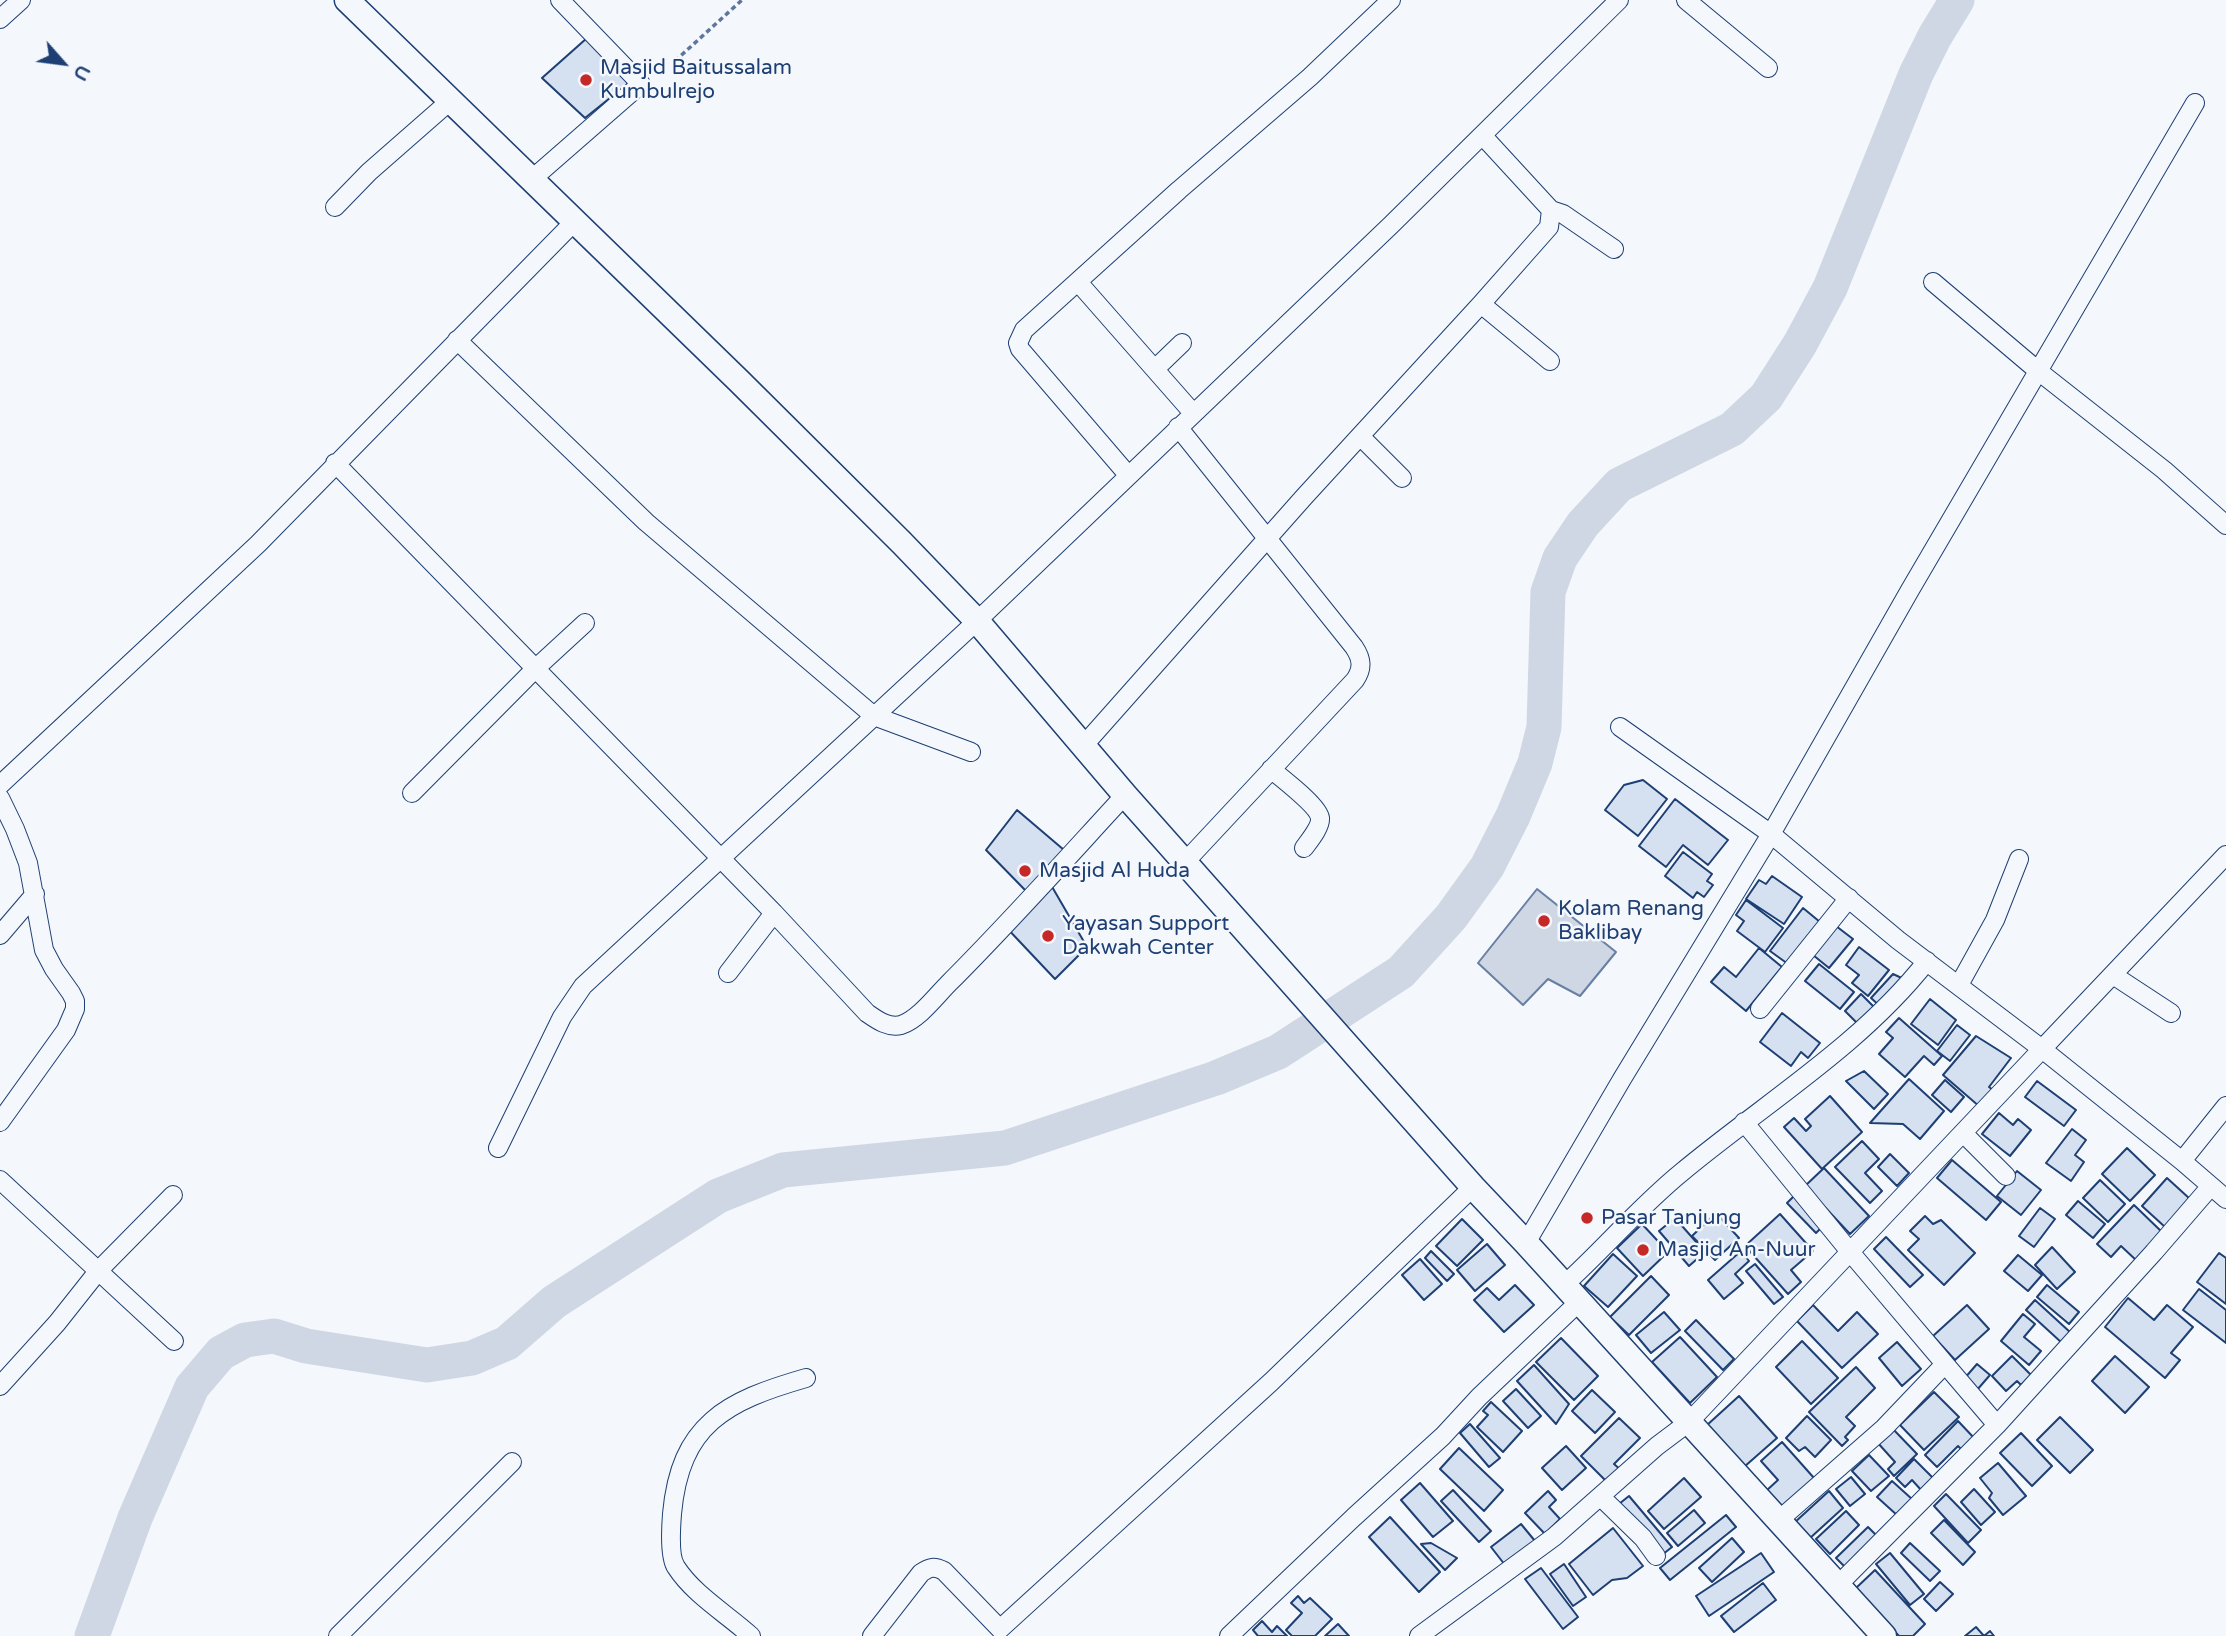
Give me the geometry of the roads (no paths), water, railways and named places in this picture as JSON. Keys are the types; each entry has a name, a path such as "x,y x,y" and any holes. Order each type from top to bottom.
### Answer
{"main road":[{"path":"347,0 838,479 977,621 1125,795 1473,1187 1884,1636"}],"street":[{"path":"0,19 21,0"},
{"path":"531,180 641,84 560,0"},
{"path":"1128,475 1020,349 1018,343 1024,330 1179,190 1310,77 1391,0"},
{"path":"498,1148 571,1001 601,968 977,621 1619,0"},
{"path":"1686,0 1768,68"},
{"path":"335,207 369,172 450,101"},
{"path":"1526,1243 1771,834 2037,370 2194,103"},
{"path":"1482,135 1552,211 1563,214 1614,249"},
{"path":"1084,746 1549,227 1552,211"},
{"path":"3,778 258,544 575,222"},
{"path":"1078,282 1194,413"},
{"path":"1933,282 2037,370 2164,470 2226,525"},
{"path":"1481,304 1550,361"},
{"path":"457,340 646,522 874,716 971,752"},
{"path":"1155,369 1182,343"},
{"path":"1178,427 1354,647 1361,663 1360,673 1355,680 1185,862"},
{"path":"1360,436 1402,478"},
{"path":"335,463 774,913 867,1013 879,1022 901,1024 915,1017 1125,795"},
{"path":"412,793 585,623"},
{"path":"1620,727 1771,834 1927,961 2182,1161 2226,1199"},
{"path":"1271,769 1315,809 1320,818 1319,825 1304,848"},
{"path":"0,798 28,863 44,950 75,1001 75,1009 65,1030 0,1122"},
{"path":"1419,1636 1554,1537 1657,1446 1689,1422 2226,855"},
{"path":"1959,985 1996,920 2019,859"},
{"path":"0,935 35,894"},
{"path":"1760,1009 1849,898"},
{"path":"728,973 774,913"},
{"path":"1230,1636 1443,1436 1571,1294 1592,1260 1648,1201 1868,1026 1927,961"},
{"path":"2113,975 2171,1013"},
{"path":"2182,1161 2226,1106"},
{"path":"1744,1122 1997,1425"},
{"path":"1963,1133 2006,1176"},
{"path":"0,1180 174,1341"},
{"path":"1837,1587 1997,1425 2211,1186"},
{"path":"872,1636 921,1573 930,1567 944,1571 997,1632 1271,1382 1473,1187"},
{"path":"0,1386 57,1323 99,1270 173,1195"},
{"path":"1779,1520 1884,1428 1945,1364"},
{"path":"745,1634 692,1587 674,1565 671,1531 673,1504 683,1460 694,1442 719,1413 762,1391 806,1378"},
{"path":"338,1636 512,1462"},
{"path":"1601,1497 1643,1538 1656,1556"}],"waterway":[{"path":"92,1636 135,1518 192,1387 221,1353 245,1340 274,1336 306,1346 427,1365 472,1358 507,1343 554,1302 718,1196 783,1170 1005,1148 1216,1078 1278,1052 1401,972 1451,917 1487,867 1513,816 1535,763 1544,727 1548,592 1560,558 1583,524 1619,485 1732,429 1766,397 1800,344 1830,288 1916,74 1957,0"}],"place":[{"name":"Masjid Baitussalam Kumbulrejo","path":"586,80"},
{"name":"Masjid Al Huda","path":"1025,871"},
{"name":"Kolam Renang Baklibay","path":"1544,921"},
{"name":"Yayasan Support Dakwah Center","path":"1048,936"},
{"name":"Pasar Tanjung","path":"1587,1218"},
{"name":"Masjid An-Nuur","path":"1643,1250"}]}
